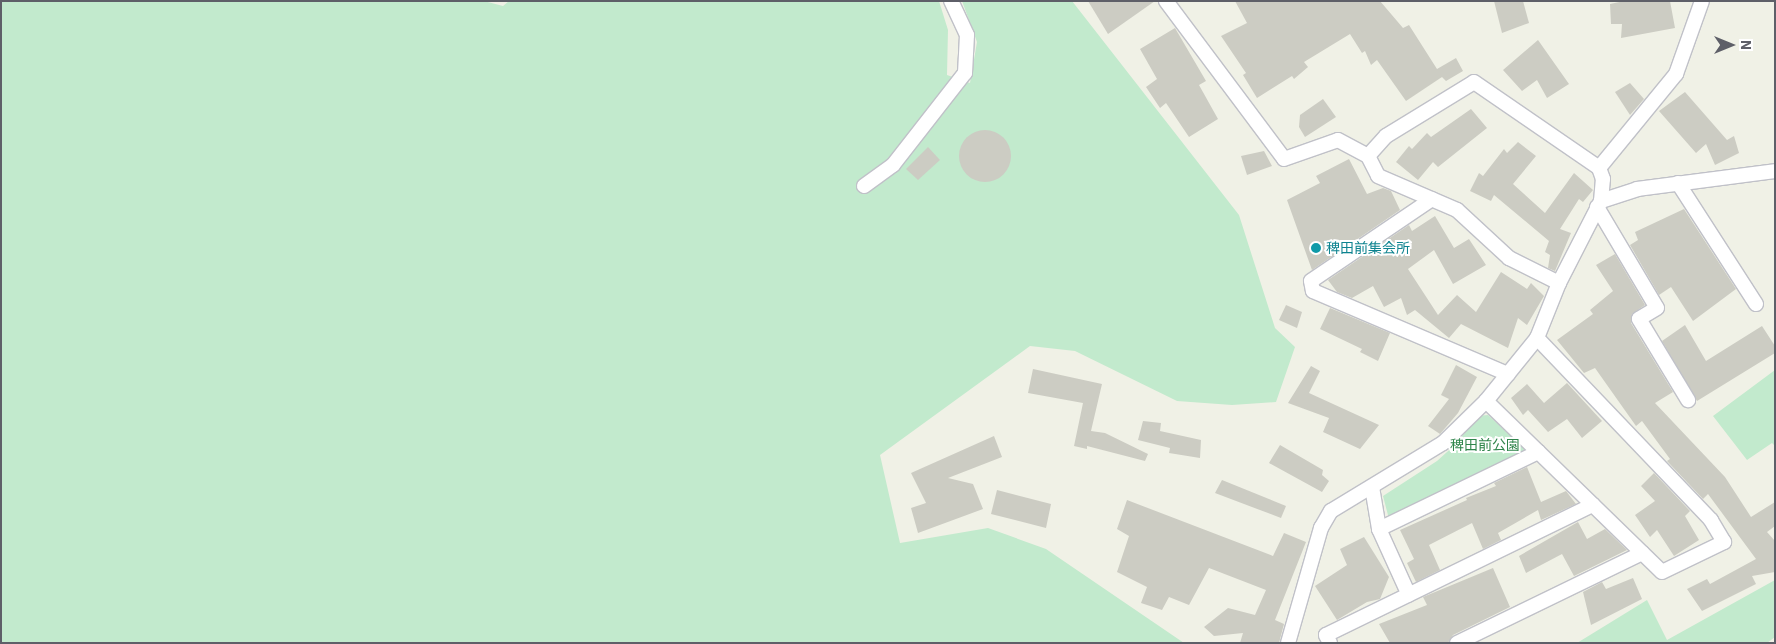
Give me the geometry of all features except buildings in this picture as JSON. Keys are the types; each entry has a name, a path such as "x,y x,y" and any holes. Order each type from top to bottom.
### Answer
{"street":[{"path":"864,186 892,165 965,73 967,35 951,1"},
{"path":"1166,1 1284,159 1338,140 1368,156 1378,176 1457,210 1509,258 1559,283"},
{"path":"1598,168 1676,74 1702,1"},
{"path":"1288,643 1321,528 1331,511 1443,443 1486,401 1537,338 1559,283 1599,204 1602,179 1598,168 1474,82 1386,136 1368,156"},
{"path":"1599,204 1637,189 1775,171"},
{"path":"1678,183 1756,304"},
{"path":"1432,199 1311,281 1313,291 1508,374"},
{"path":"1599,204 1657,308 1639,319 1688,400"},
{"path":"1486,401 1662,572 1724,542 1711,520 1537,338"},
{"path":"1380,529 1538,452"},
{"path":"1372,487 1380,529 1409,595"},
{"path":"1330,643 1326,635 1593,505"},
{"path":"1458,643 1642,553"}],"green space":[{"path":"1,1 484,1 503,6 509,1 939,1 948,30 947,75 970,83 977,42 962,1 1072,1 1239,215 1275,328 1295,347 1276,402 1232,405 1177,401 1075,351 1030,346 880,455 900,543 988,528 1046,549 1184,643 1,643"},
{"path":"1775,370 1775,446 1772,443 1747,460 1713,416"},
{"name":"稗田前公園","path":"1488,415 1527,451 1389,519 1383,496 1437,461 1457,443 1477,416"},
{"path":"1775,580 1775,637 1767,643 1577,643 1647,600 1667,640"}],"place":[{"name":"稗田前集会所","path":"1316,248"}]}
